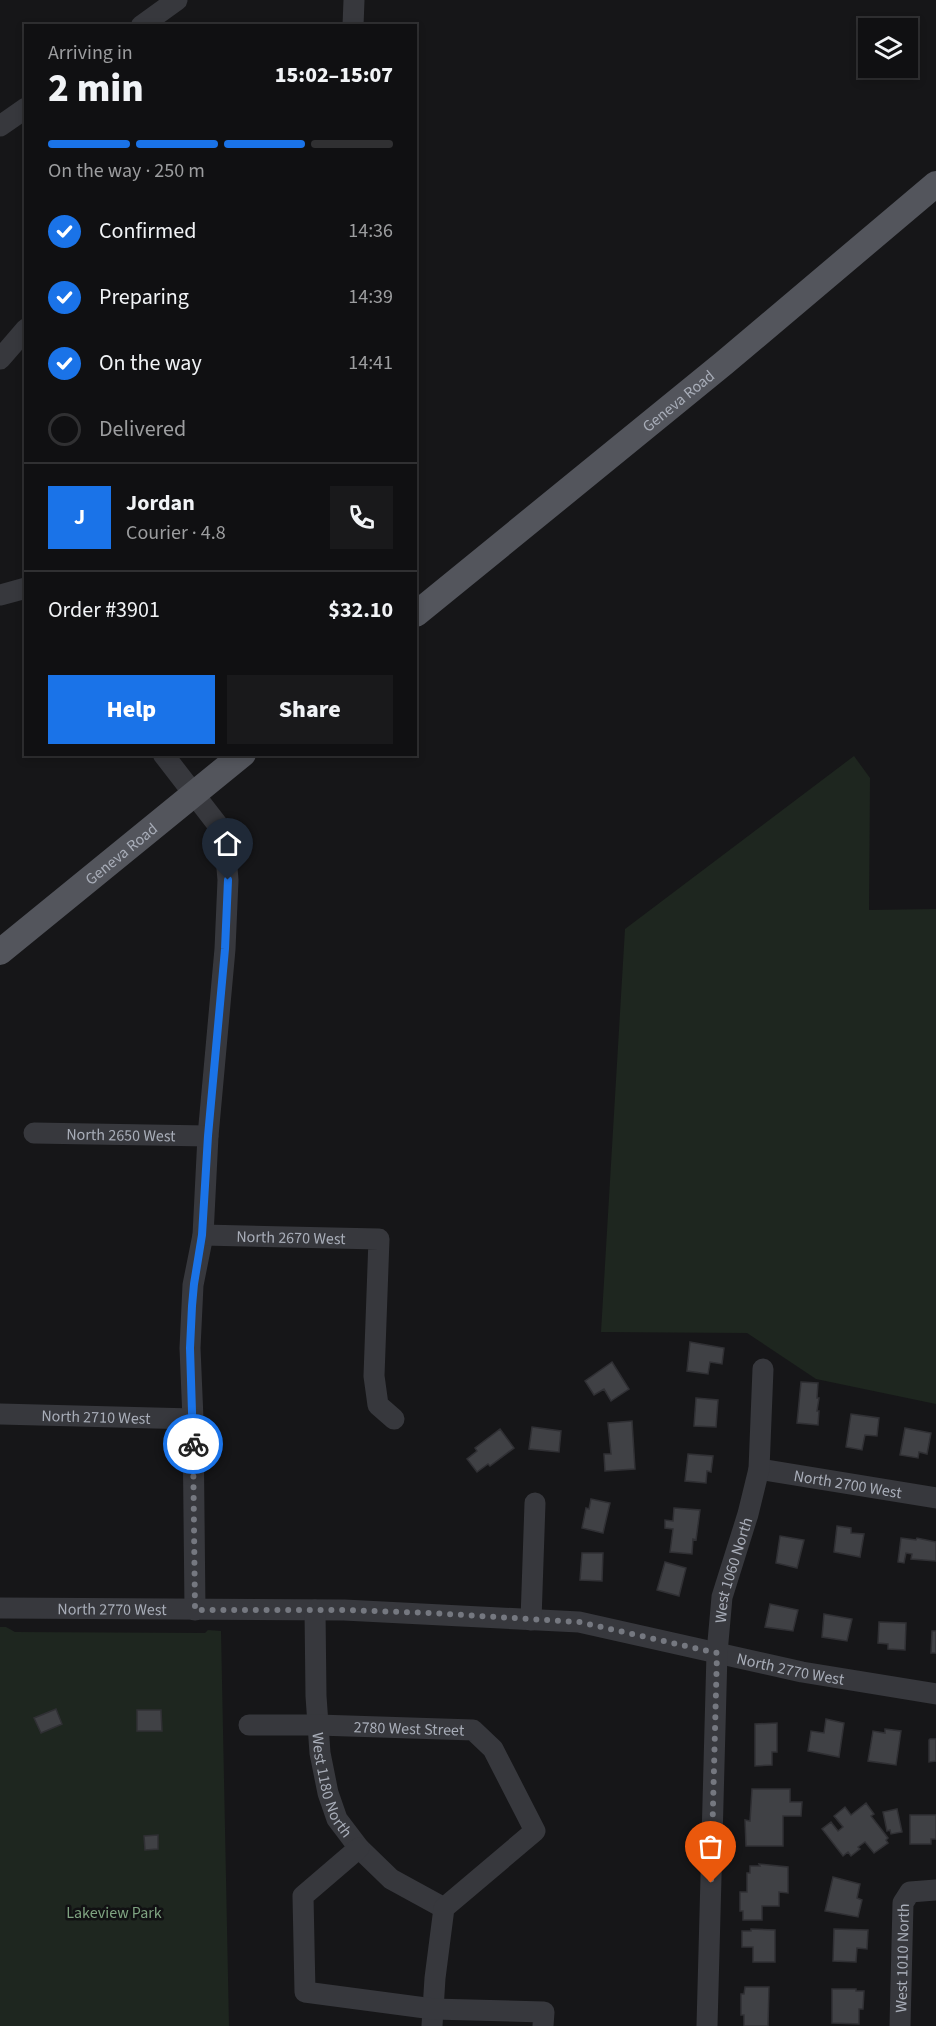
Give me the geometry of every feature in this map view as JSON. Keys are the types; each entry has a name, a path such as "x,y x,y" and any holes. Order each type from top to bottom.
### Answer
{"main road":[{"name":"Geneva Road","path":"417,613 716,370 936,184"},
{"name":"Geneva Road","path":"0,952 241,756"}],"street":[{"path":"144,24 177,0"},
{"path":"353,24 354,0"},
{"path":"0,126 24,109"},
{"path":"0,358 24,331"},
{"path":"0,596 24,589"},
{"path":"165,756 224,833 228,880 225,949 208,1136 202,1235 194,1284 190,1348 195,1610"},
{"name":"North 2650 West","path":"34,1133 208,1136"},
{"name":"North 2670 West","path":"202,1235 379,1239 374,1376 378,1405 394,1419"},
{"name":"West 1060 North","path":"707,2026 717,1653 722,1597 748,1514 759,1469 763,1369"},
{"name":"North 2710 West","path":"0,1414 193,1419"},
{"name":"North 2700 West","path":"759,1469 936,1498"},
{"path":"531,1620 535,1503"},
{"name":"North 2770 West","path":"0,1608 315,1610 430,1613 579,1622 802,1672 936,1694"},
{"name":"West 1180 North","path":"315,1610 320,1753 328,1793 337,1819 359,1848 391,1879 444,1908"},
{"name":"2780 West Street","path":"249,1725 472,1730 493,1749 535,1831 444,1908"},
{"path":"359,1848 303,1896 305,1992 432,2017 544,2019"},
{"name":"West 1010 North","path":"900,2026 903,1903 910,1892 936,1890"},
{"path":"432,2017 444,1908"}],"green space":[{"path":"854,756 870,778 869,910 936,909 936,1404 816,1379 747,1333 601,1332 625,929"},
{"name":"Lakeview Park","path":"0,1627 6,1627 15,1632 205,1633 208,1630 221,1631 229,2026 0,2026"}],"building":[{"path":"690,1342 724,1348 722,1364 710,1362 708,1374 687,1371"},
{"path":"612,1362 629,1389 611,1401 604,1389 594,1395 585,1381"},
{"path":"801,1382 818,1383 818,1425 797,1423"},
{"path":"696,1398 718,1400 716,1427 694,1426"},
{"path":"851,1414 879,1418 877,1436 865,1435 862,1450 846,1447"},
{"path":"632,1421 635,1469 605,1471 604,1454 611,1454 608,1423"},
{"path":"532,1427 561,1431 559,1452 529,1449"},
{"path":"905,1428 931,1433 927,1454 919,1452 918,1458 900,1455"},
{"path":"500,1429 514,1448 490,1466 488,1464 477,1472 467,1459 477,1451 475,1448"},
{"path":"688,1454 713,1456 711,1472 707,1471 706,1483 685,1481"},
{"path":"591,1499 610,1503 603,1533 582,1528 586,1508 589,1509"},
{"path":"674,1508 700,1510 692,1554 670,1552 673,1529 665,1528 665,1520 673,1521"},
{"path":"837,1526 851,1528 851,1533 864,1534 860,1557 834,1552"},
{"path":"780,1536 804,1540 797,1568 776,1563"},
{"path":"901,1538 916,1540 917,1538 936,1542 936,1561 911,1559 912,1554 906,1553 904,1563 898,1562"},
{"path":"582,1553 603,1553 602,1581 580,1580"},
{"path":"665,1562 686,1568 679,1596 657,1590"},
{"path":"770,1604 798,1610 793,1631 765,1627"},
{"path":"824,1614 852,1619 847,1641 822,1637"},
{"path":"879,1622 906,1623 905,1650 888,1649 888,1644 878,1643"},
{"path":"932,1631 936,1631 936,1653 931,1653"},
{"path":"56,1709 62,1724 41,1733 34,1718"},
{"path":"137,1710 161,1710 162,1731 137,1731"},
{"path":"826,1719 844,1723 839,1757 808,1751 811,1731 824,1733"},
{"path":"777,1723 777,1752 772,1752 772,1765 755,1766 755,1724"},
{"path":"885,1729 901,1731 896,1765 868,1761 873,1731 885,1733"},
{"path":"936,1739 936,1761 929,1762 929,1740"},
{"path":"752,1789 790,1789 790,1802 802,1802 801,1816 783,1816 783,1846 746,1846 745,1820 750,1821"},
{"path":"866,1803 874,1814 871,1816 888,1838 886,1840 888,1843 874,1853 865,1842 851,1856 848,1852 843,1856 822,1829 831,1822 838,1831 843,1827 834,1816 845,1807 851,1815"},
{"path":"897,1809 902,1832 891,1834 890,1830 887,1831 883,1812"},
{"path":"910,1815 936,1815 936,1839 931,1839 931,1844 910,1844"},
{"path":"158,1835 158,1849 145,1850 144,1836"},
{"path":"759,1864 788,1867 788,1893 779,1892 779,1906 762,1906 762,1920 743,1920 743,1911 740,1911 740,1892 747,1892 747,1873 750,1873 750,1866 760,1866"},
{"path":"833,1877 860,1884 857,1898 862,1900 858,1917 825,1911"},
{"path":"751,1929 775,1930 775,1962 753,1962 753,1947 742,1947 742,1931 751,1931"},
{"path":"834,1929 868,1930 867,1949 857,1948 856,1962 833,1961"},
{"path":"745,1987 769,1987 768,2026 744,2026 744,2015 741,2015 741,1994 744,1994"},
{"path":"832,1989 864,1991 863,2009 859,2009 859,2024 832,2023"}],"way so far":[{"path":"193,1444 195,1610 344,1610 579,1622 717,1653 711,1883"}],"route":[{"path":"193,1444 190,1348 192,1306 202,1235 208,1136 225,949 228,880"}]}
